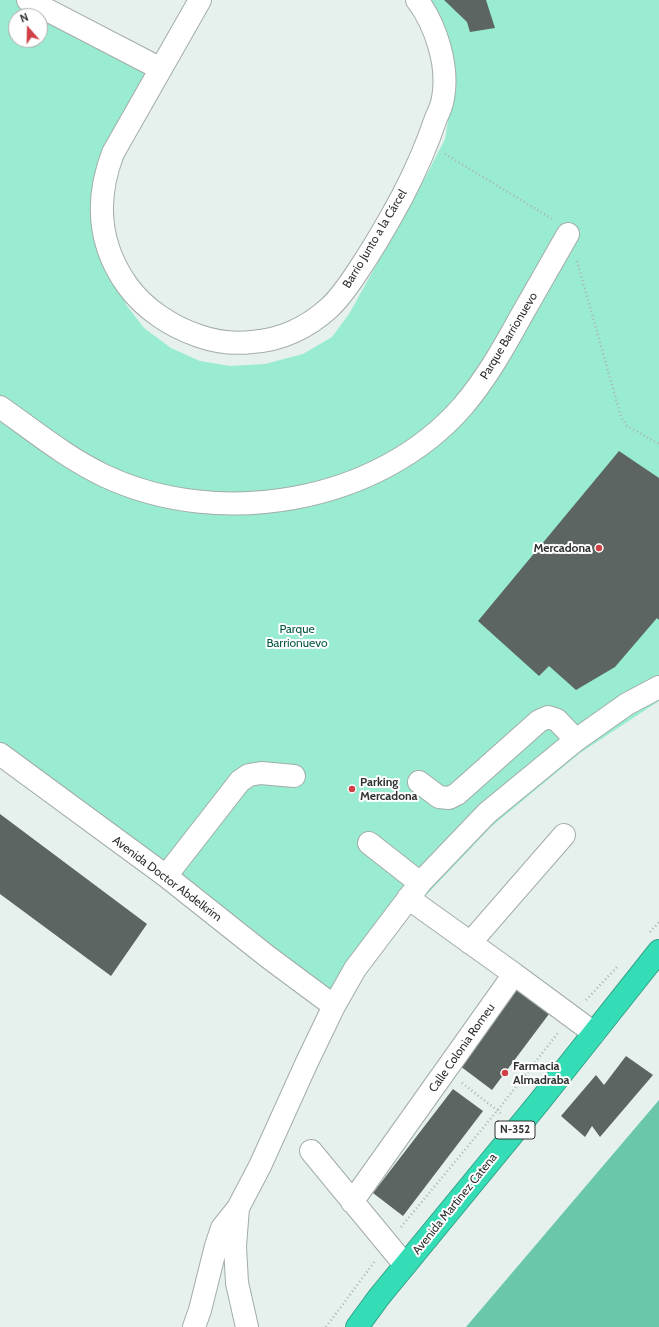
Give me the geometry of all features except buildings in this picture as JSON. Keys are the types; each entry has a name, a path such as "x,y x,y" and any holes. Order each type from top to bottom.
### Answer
{"highway":[{"name":"Avenida Martinez Catena","path":"357,1327 379,1297 540,1102 594,1033 654,942"}],"street":[{"path":"28,0 161,69"},
{"name":"Barrio Junto a la Cárcel","path":"200,0 114,153 107,169 103,186 101,204 102,221 105,238 111,257 131,290 145,304 170,322 190,333 206,339 240,343 259,342 279,337 297,330 314,320 330,307 343,292 388,224 427,143 443,98 444,78 438,39 430,21 417,0"},
{"name":"Parque Barrionuevo","path":"0,407 56,448 81,463 106,476 155,493 202,501 253,503 286,499 331,489 355,481 400,458 421,444 462,407 495,363 568,234"},
{"path":"194,1327 222,1228 238,1208 260,1166 306,1062 355,968 414,891 487,812 576,740 627,704 659,687"},
{"path":"419,782 439,797 449,798 457,794 539,720 548,717 557,720 576,740"},
{"name":"Avenida Doctor Abdelkrim","path":"0,754 166,876 268,957 334,1006"},
{"path":"166,876 240,781 249,775 261,773 294,776"},
{"path":"470,943 564,835"},
{"path":"370,843 414,891 470,943 594,1033"},
{"name":"Calle Colonia Romeu","path":"352,1202 514,974"},
{"path":"311,1151 405,1265"},
{"path":"238,1208 235,1246 237,1283 247,1327"}],"path":[{"path":"427,143 554,220 563,227 568,234 573,247 621,417 627,426 659,444"},
{"path":"654,942 659,922"},
{"path":"326,1327 387,1244 497,1111 571,1016 622,961"},
{"path":"446,1070 497,1111"}],"green space":[{"name":"Parque Barrionuevo","path":"0,0 16,0 31,8 8,8 8,48 48,48 48,17 164,78 136,131 114,181 104,218 111,275 127,306 144,328 171,348 200,361 230,366 265,364 303,354 332,337 349,314 427,174 445,139 453,91 423,0 659,0 659,701 580,753 492,826 413,909 359,981 342,1008 0,755"}],"shaded area":[{"path":"659,1100 659,1327 466,1327"}],"place":[{"name":"Mercadona","path":"599,548"},
{"name":"Parking Mercadona","path":"352,789"},
{"name":"Farmacia Almadraba","path":"505,1073"}]}
